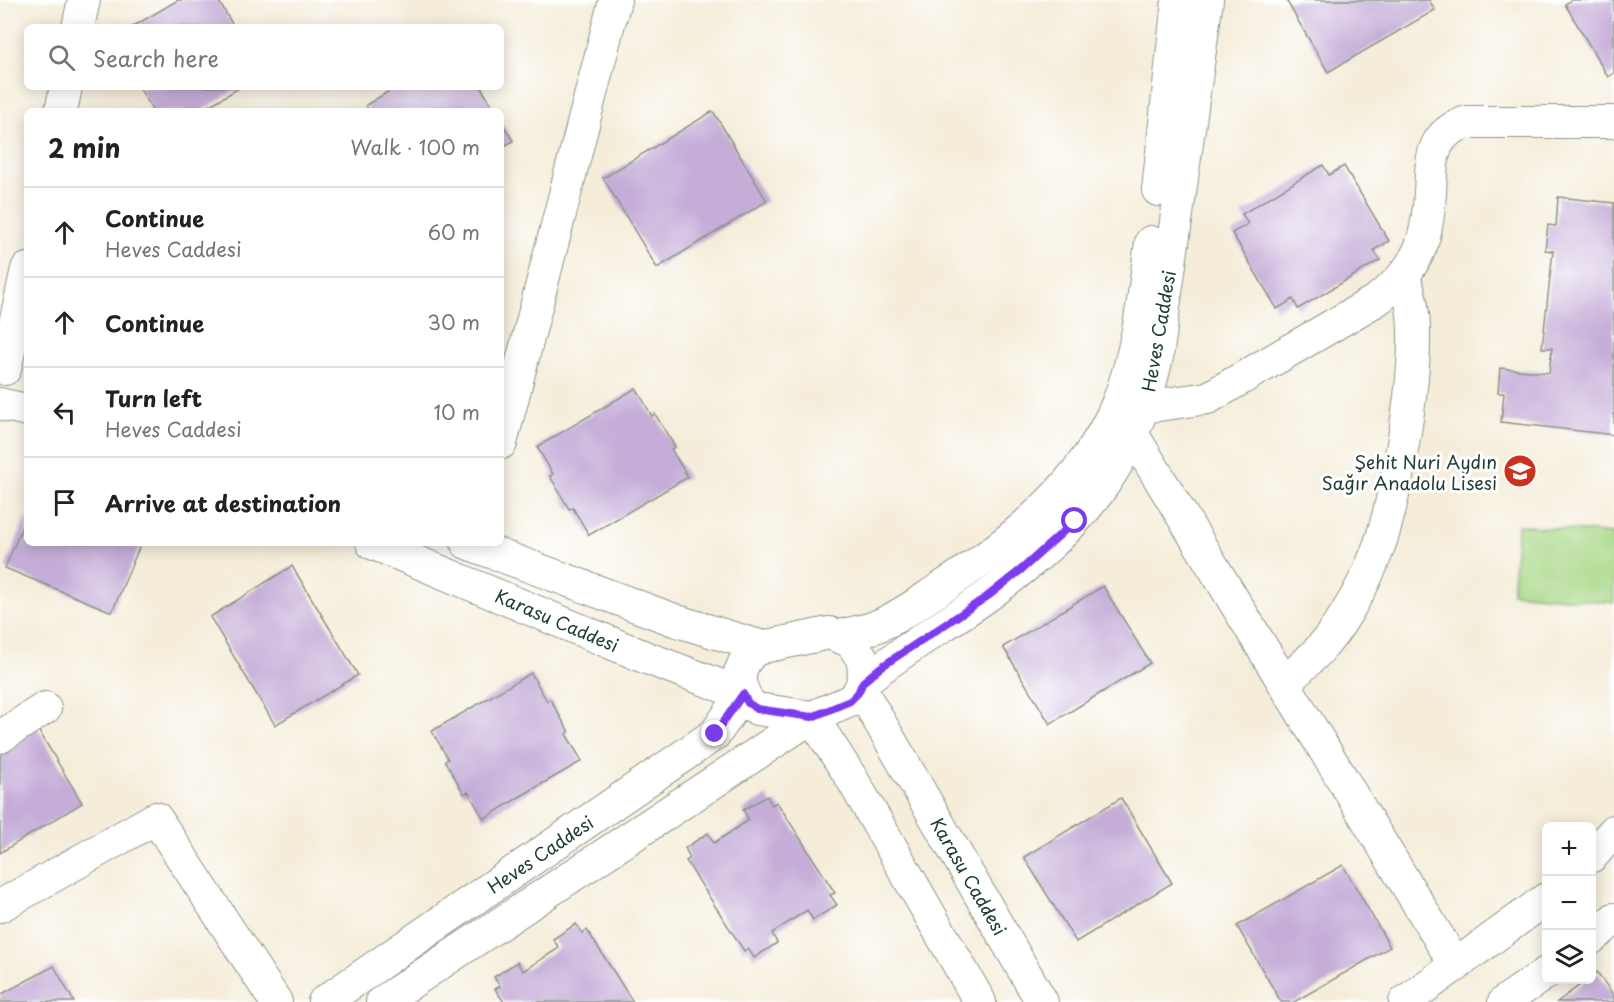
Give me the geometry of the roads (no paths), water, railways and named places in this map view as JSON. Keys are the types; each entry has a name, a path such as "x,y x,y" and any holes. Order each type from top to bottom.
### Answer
{"street":[{"path":"79,24 84,0"},
{"path":"504,431 615,0"},
{"name":"Heves Caddesi","path":"840,636 874,627 898,616 966,572 1006,541 1067,484 1087,459 1104,432 1129,371 1136,338 1162,163 1178,0"},
{"name":"Heves Caddesi","path":"862,685 898,654 988,596 1054,541 1094,500 1110,476 1138,421 1157,357 1207,0"},
{"path":"61,108 65,90"},
{"path":"1456,966 1284,683 1138,421 1208,398 1378,298 1404,276 1414,262 1425,235 1430,199 1430,163 1433,151 1447,132 1456,126 1467,122 1614,122"},
{"path":"1284,683 1321,651 1335,632 1365,579 1380,545 1396,483 1411,385 1414,328 1410,292 1404,276"},
{"path":"11,371 24,288"},
{"path":"0,404 24,409"},
{"name":"Karasu Caddesi","path":"379,546 647,658 743,694"},
{"name":"Karasu Caddesi","path":"477,546 677,621 763,647"},
{"path":"830,633 840,636 850,641 862,658 864,670 862,685 850,701 812,717 757,709 748,703 740,684 740,672 752,652 763,647 819,634 830,633"},
{"name":"Karasu Caddesi","path":"862,685 1042,1002"},
{"name":"Heves Caddesi","path":"324,1002 715,734 743,694"},
{"path":"0,736 45,708"},
{"path":"812,717 852,779 981,1002"},
{"name":"Heves Caddesi","path":"382,1002 812,717"},
{"path":"0,906 156,818 276,1002"},
{"path":"1596,851 1614,831"},
{"path":"1405,1002 1542,902"},
{"path":"1596,935 1614,919"},
{"path":"1504,1002 1542,977"}],"place":[{"name":"Şehit Nuri Aydın Sağır Anadolu Lisesi","path":"1520,471"}]}
